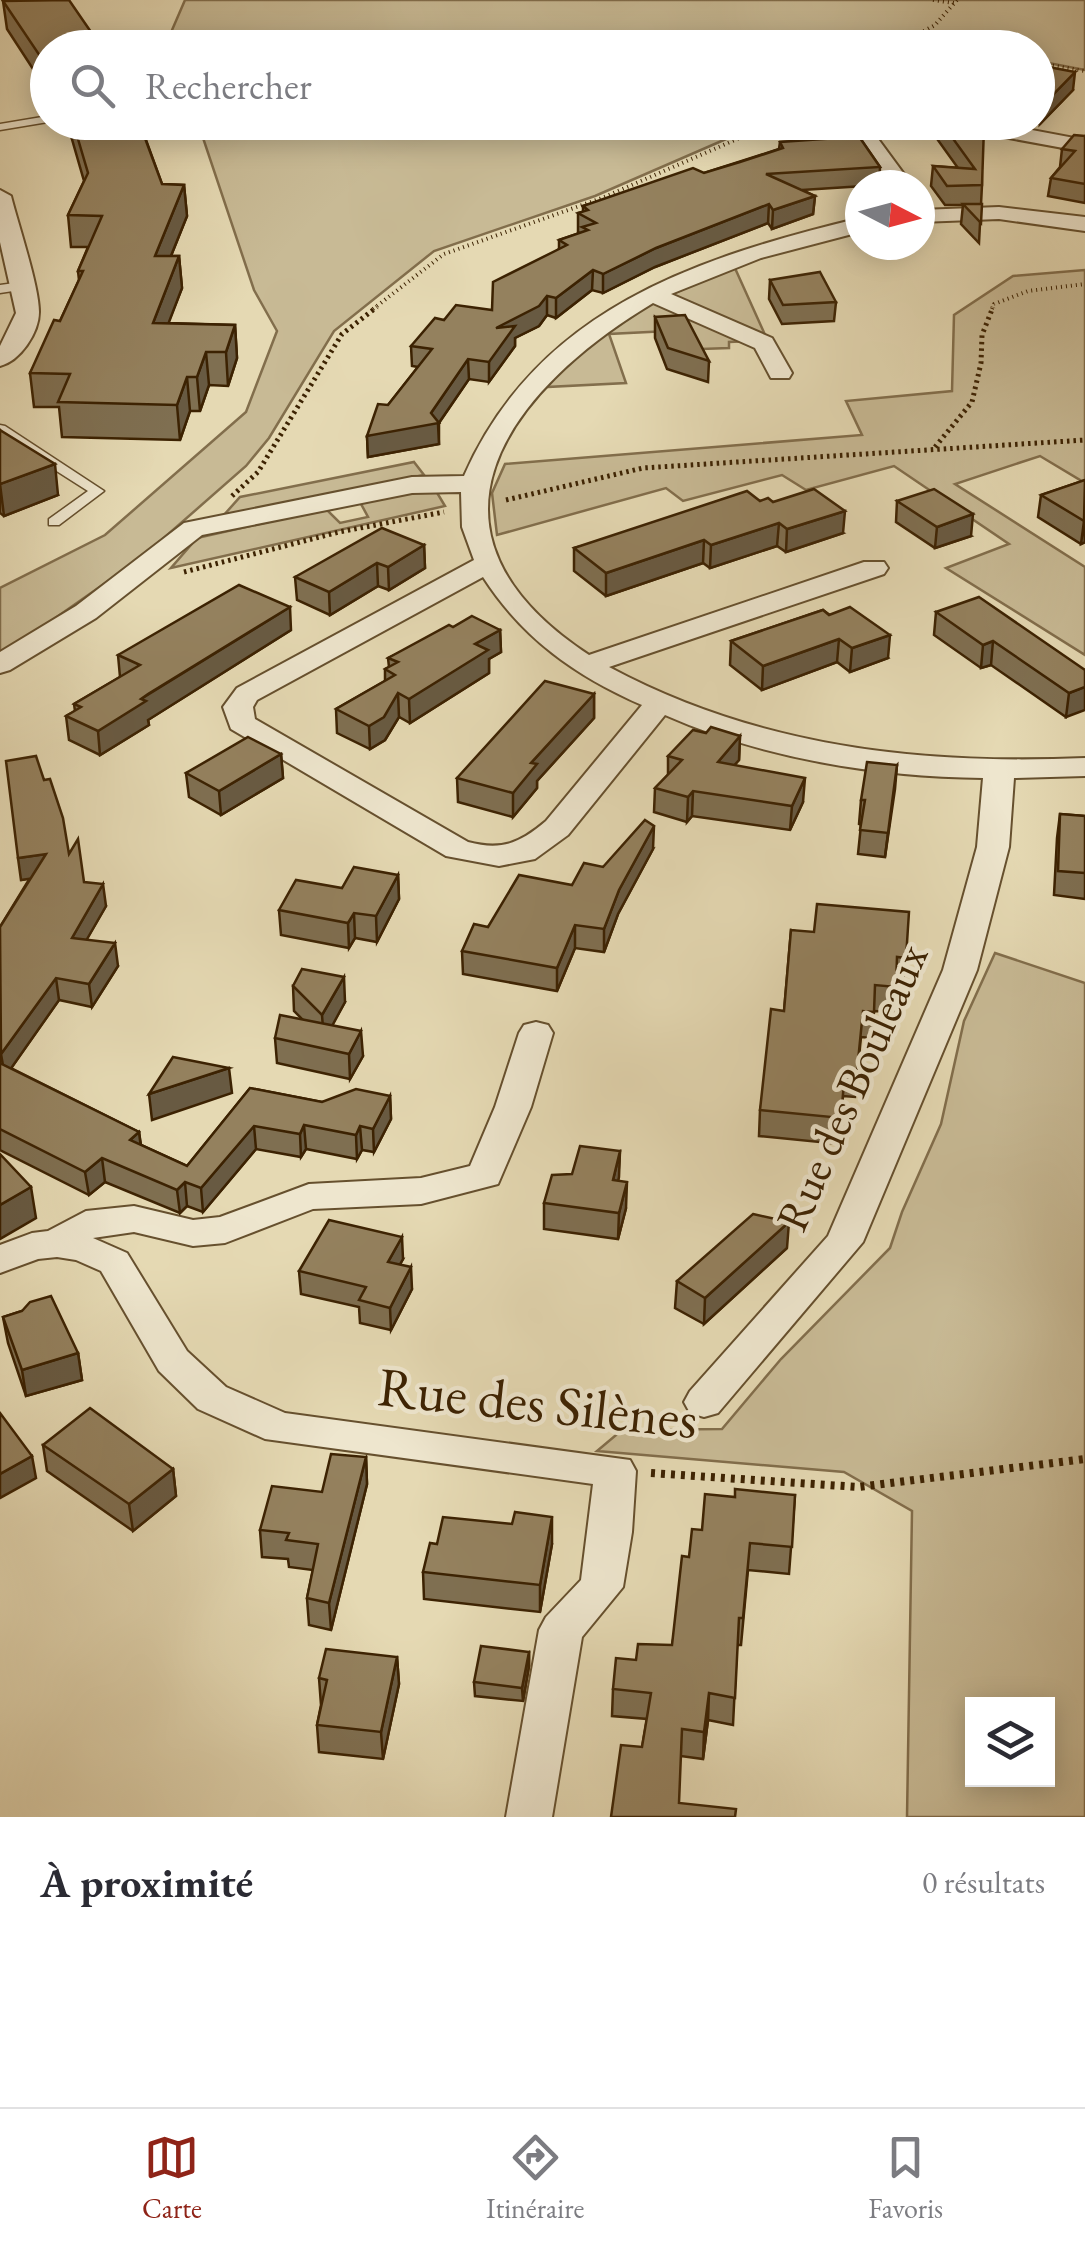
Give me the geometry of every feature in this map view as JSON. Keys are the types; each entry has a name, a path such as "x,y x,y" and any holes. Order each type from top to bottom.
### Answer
{"street":[{"path":"869,140 890,170"},
{"path":"1052,140 1085,146"},
{"path":"0,196 11,288 28,313 26,328 0,359"},
{"path":"935,214 999,213 1085,224"},
{"path":"845,229 739,257 654,295 588,334 529,387 501,427 475,495 478,540 489,564 518,605 552,641 586,665 659,703 779,744 932,767 1085,767"},
{"path":"654,295 764,343 780,372"},
{"path":"0,664 124,584 193,530 412,485 475,495"},
{"path":"489,564 247,694 238,707 241,723 457,848 481,857 506,857 529,850 552,833 659,703"},
{"path":"586,665 874,568"},
{"name":"Rue des Bouleaux","path":"704,1402 844,1242 960,970 993,847 999,770"},
{"path":"0,1260 32,1246 57,1244 86,1224 134,1219 194,1233 226,1230 310,1198 421,1190 484,1175 514,1107 536,1033"},
{"name":"Rue des Silènes","path":"57,1244 83,1248 114,1262 172,1361 212,1398 279,1428 615,1471"},
{"path":"528,1817 561,1630 601,1587 611,1532 615,1471"}],"lane":[{"path":"0,127 30,122"},
{"path":"0,429 96,491 54,522"}],"path":[{"path":"934,0 956,1"},
{"path":"926,30 956,1"},
{"path":"1055,66 1085,71"},
{"path":"193,530 258,472 342,334 444,254 602,198 735,140"},
{"path":"934,448 972,402 982,363 982,335 994,304 1028,291 1085,284"},
{"path":"124,584 475,495 643,468 1085,440"},
{"name":"Rue des Silènes","path":"615,1471 858,1487 1085,1459"}],"shaded area":[{"path":"185,0 1085,0 1085,70 1055,64 1055,30 172,30"},
{"path":"204,140 724,140 595,196 434,251 334,331 269,438 246,466 141,558 4,654 0,651 0,588 105,535 246,412 277,331 254,290"},
{"path":"734,266 766,337 668,296"},
{"path":"1085,270 1085,483 1040,456 955,484 1085,567 1085,655 946,568 1009,544 894,466 806,490 782,475 683,501 666,488 497,535 492,493 505,464 862,435 846,401 952,391 954,315 1013,276"},
{"path":"654,302 751,341 729,342 729,348 701,349 689,330 609,334 626,383 546,387 581,350"},
{"path":"414,462 424,475 223,516 240,497"},
{"path":"433,486 445,506 171,568 197,538 326,509 340,523 368,517 360,502"},
{"path":"995,953 1085,983 1085,1817 907,1817 912,1511 844,1472 597,1451 622,1430 722,1429 781,1359 890,1248 941,1124 964,1021"}],"building":[{"path":"69,0 90,30 30,30 30,41 3,1"},
{"path":"1055,68 1075,72 1055,93"},
{"path":"1074,135 1085,136 1085,184 1051,178 1075,151 1062,149"},
{"path":"78,140 146,140 162,184 184,185 155,256 179,256 153,323 235,325 226,352 206,352 197,377 187,377 177,405 58,402 70,374 30,373 54,320 60,321 83,271 78,271 102,216 68,215 88,173"},
{"path":"861,140 880,167 766,174 815,196 773,210 769,204 656,248 603,274 593,270 556,298 547,296 539,306 496,328 515,326 489,362 468,359 431,413 439,423 367,436 378,404 388,405 432,349 411,346 435,318 444,320 456,305 492,310 493,282 567,245 559,240 588,230 582,227 596,223 578,213 588,210 583,206 693,168 704,173 783,148 780,142"},
{"path":"954,140 984,140 982,185 947,186 933,166 975,169"},
{"path":"963,204 982,204 981,223"},
{"path":"820,272 836,302 783,305 770,280"},
{"path":"685,315 709,361 668,348 655,317"},
{"path":"0,430 55,464 0,484"},
{"path":"1085,480 1084,521 1041,495"},
{"path":"814,489 845,511 787,529 779,523 711,545 704,540 606,573 574,548 747,491 760,501 768,498 773,502"},
{"path":"934,489 973,514 937,527 897,501"},
{"path":"382,528 424,545 388,567 377,563 329,592 295,577"},
{"path":"239,585 290,607 148,694 141,699 146,701 98,731 66,716 81,707 74,704 140,665 118,655"},
{"path":"979,597 1085,670 1085,687 1069,693 993,641 983,645 936,612"},
{"path":"850,607 890,635 852,648 839,639 763,666 731,641 823,610 829,615"},
{"path":"472,616 500,630 475,644 488,650 409,699 398,693 384,717 369,726 336,709 395,675 385,669 398,662 388,658"},
{"path":"545,681 594,694 531,763 537,764 513,793 457,778"},
{"path":"711,727 740,736 718,762 805,778 792,806 693,791 688,797 655,788 682,760 668,756 693,730 706,733"},
{"path":"248,737 281,754 219,791 186,773"},
{"path":"36,756 44,780 50,779 63,818 69,854 78,839 84,882 103,884 72,938 115,943 89,984 56,978 1,1054 0,927 46,854 18,858 6,761"},
{"path":"867,762 897,765 888,833 860,830"},
{"path":"1060,814 1085,816 1085,873 1058,871"},
{"path":"645,820 654,826 619,890 604,929 575,925 557,968 462,951 474,924 488,927 519,875 572,885 584,863 603,867"},
{"path":"354,867 398,875 376,916 354,913 348,923 279,910 296,880 342,888"},
{"path":"817,904 909,912 906,958 897,957 896,987 875,985 874,1012 863,1011 857,1071 845,1070 841,1118 760,1110 771,1009 784,1011 791,930 814,932"},
{"path":"302,969 344,977 322,1015 293,986"},
{"path":"280,1015 361,1031 349,1054 275,1038"},
{"path":"173,1057 229,1068 149,1094"},
{"path":"0,1063 139,1132 130,1140 187,1166 250,1088 322,1102 356,1089 390,1096 373,1129 360,1126 356,1135 304,1125 300,1134 254,1126 201,1188 185,1182 177,1190 102,1158 85,1172 0,1129"},
{"path":"580,1146 620,1151 613,1180 627,1182 619,1213 544,1203 552,1175 572,1174"},
{"path":"0,1154 31,1187 0,1205"},
{"path":"753,1214 789,1222 705,1298 677,1281"},
{"path":"329,1220 402,1237 388,1262 411,1267 390,1308 359,1300 366,1287 299,1271"},
{"path":"51,1296 78,1353 22,1370 3,1317"},
{"path":"90,1408 173,1469 129,1504 43,1445"},
{"path":"0,1413 32,1456 0,1474"},
{"path":"331,1454 366,1457 329,1603 307,1598 318,1544 286,1540 289,1533 260,1530 272,1486 322,1492"},
{"path":"735,1489 795,1495 792,1547 750,1543 743,1618 739,1618 735,1698 709,1693 704,1732 682,1729 679,1803 736,1809 735,1817 611,1817 621,1745 642,1747 651,1693 613,1689 616,1658 636,1660 638,1644 672,1645 682,1556 689,1557 692,1529 702,1530 705,1494 735,1497"},
{"path":"515,1512 552,1517 540,1585 423,1572 430,1543 437,1544 443,1517 512,1524"},
{"path":"481,1646 529,1652 522,1688 474,1682"},
{"path":"326,1649 397,1657 381,1732 317,1725 327,1680 319,1678"}]}
